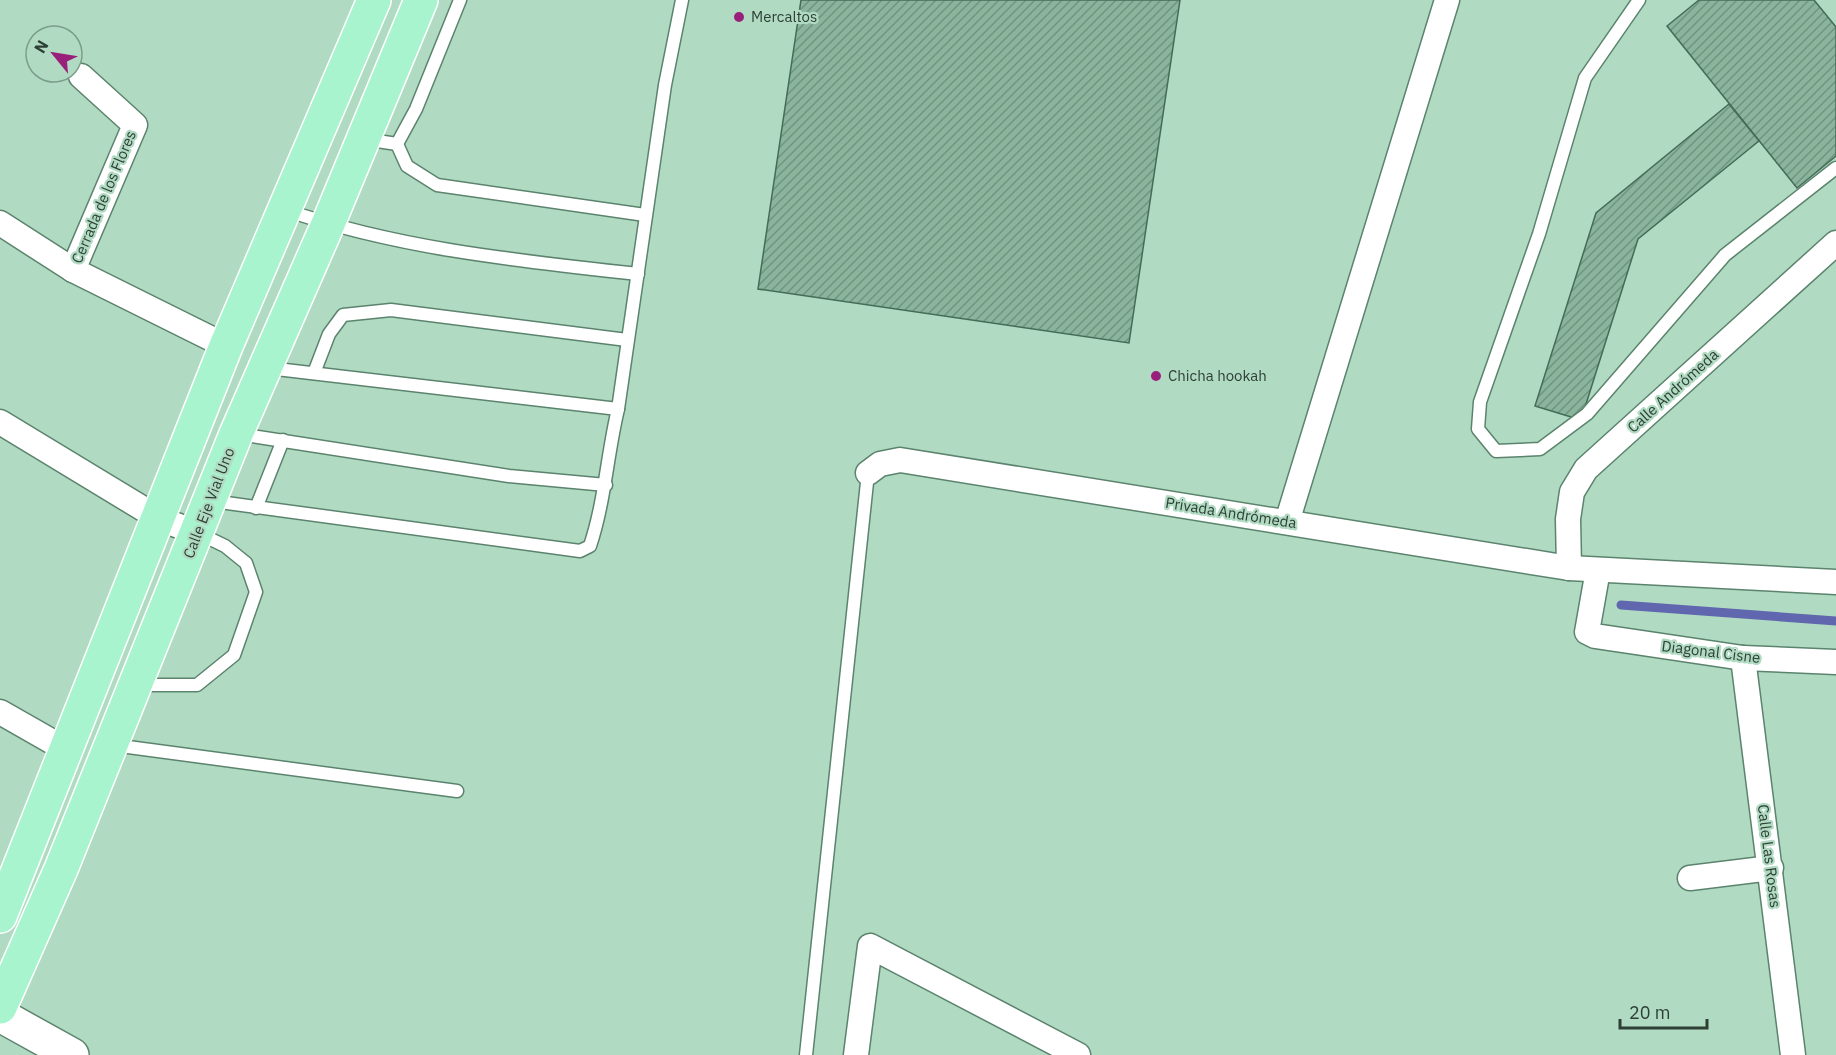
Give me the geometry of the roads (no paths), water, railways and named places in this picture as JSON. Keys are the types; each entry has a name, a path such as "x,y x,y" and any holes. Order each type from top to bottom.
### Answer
{"main road":[{"path":"0,916 65,749 160,519 226,346 374,0"},
{"name":"Calle Eje Vial Uno","path":"0,1007 61,868 109,744 198,533 236,434 328,224 421,0"}],"street":[{"path":"1287,522 1447,0"},
{"name":"Cerrada de los Flores","path":"73,270 135,125 84,79"},
{"path":"0,223 73,270 226,346"},
{"name":"Calle Andrómeda","path":"1569,568 1568,519 1572,492 1586,469 1836,243"},
{"path":"0,422 160,519 198,533"},
{"name":"Privada Andrómeda","path":"868,473 880,464 900,460 1569,568 1598,570"},
{"path":"1598,570 1836,582"},
{"name":"Diagonal Cisne","path":"1598,570 1587,632 1595,636 1743,658 1836,662"},
{"name":"Calle Las Rosas","path":"1743,658 1793,1055"},
{"path":"0,712 65,749"},
{"path":"1690,878 1771,868"},
{"path":"856,1055 870,946 1078,1055"},
{"path":"0,1015 72,1055"}],"lane":[{"path":"397,144 416,110 460,0"},
{"path":"209,500 580,550 590,546 606,485 610,443 618,409 665,85 682,0"},
{"path":"1639,0 1585,78 1539,234 1480,402 1478,429 1496,451 1540,449 1587,414 1725,255 1836,168"},
{"path":"362,139 397,144"},
{"path":"397,144 407,166 437,185 645,215"},
{"path":"285,210 328,224 508,260 638,274"},
{"path":"314,374 329,334 343,315 391,310 627,340"},
{"path":"264,368 618,409"},
{"path":"236,434 509,476 606,485"},
{"path":"256,508 283,440"},
{"path":"806,1055 868,473"},
{"path":"134,685 197,685 234,655 256,592 246,563 225,546 198,533"},
{"path":"109,744 457,791"}],"waterway":[{"path":"1621,605 1836,621"}],"place":[{"name":"Mercaltos","path":"739,17"},
{"name":"Chicha hookah","path":"1156,376"}]}
